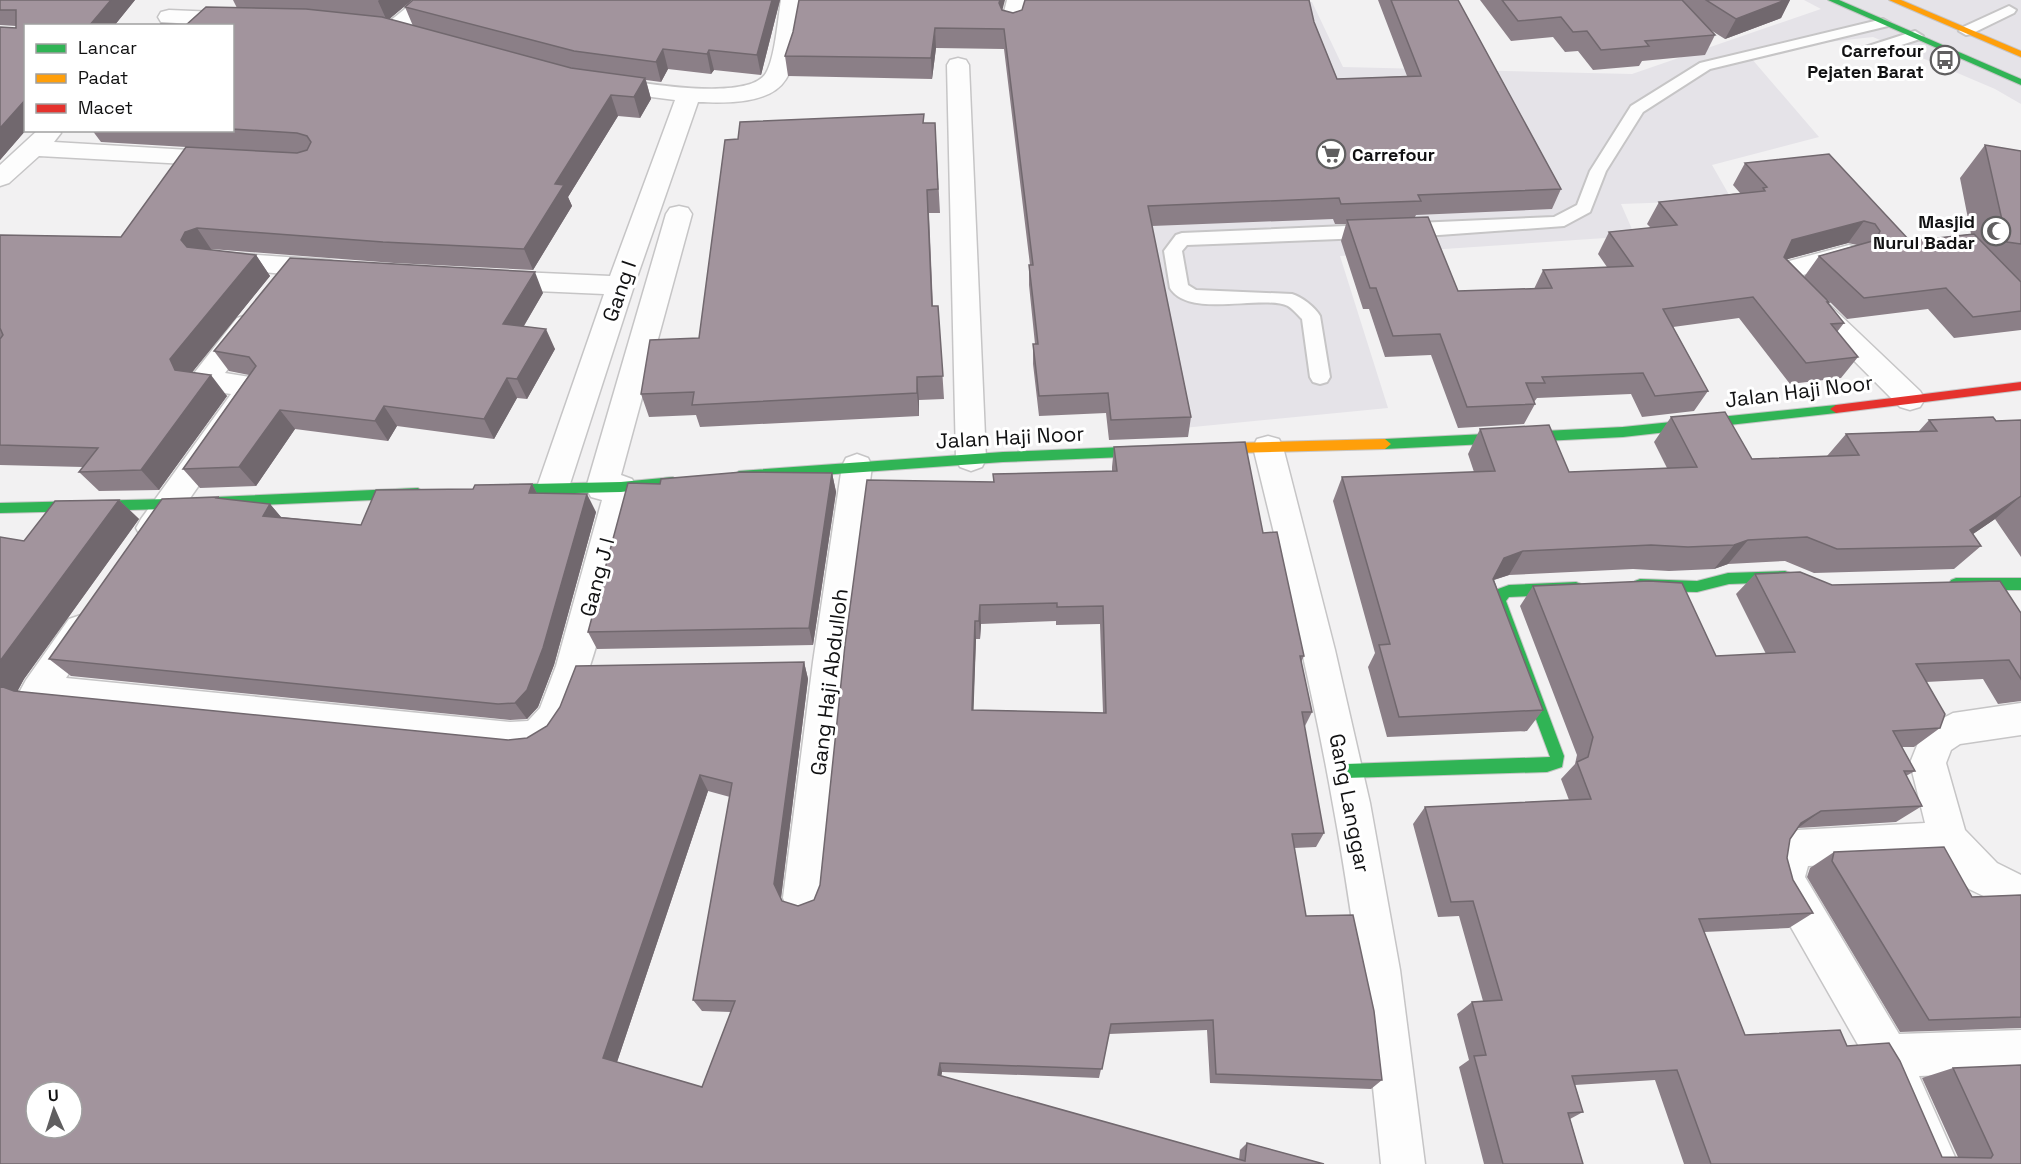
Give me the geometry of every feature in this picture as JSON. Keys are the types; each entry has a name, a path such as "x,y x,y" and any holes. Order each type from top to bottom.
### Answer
{"street":[{"path":"165,21 190,0"},
{"path":"415,36 382,29 429,0"},
{"path":"579,81 689,95 739,95 763,89 776,76 792,0"},
{"path":"1012,24 1018,0"},
{"path":"1832,0 1910,38 2021,82"},
{"path":"1893,0 2021,54"},
{"path":"165,21 260,21"},
{"path":"958,64 971,459"},
{"name":"Gang I","path":"553,487 620,286 689,95"},
{"path":"0,178 50,132"},
{"path":"34,148 249,161"},
{"name":"Gang J I","path":"97,607 38,691 510,738 537,736 554,717 573,666 612,488 679,214"},
{"path":"1849,254 1787,270 1785,278 1910,399"},
{"path":"211,260 350,271"},
{"path":"136,551 253,386 202,381 295,266"},
{"path":"465,278 620,286"},
{"name":"Jalan Haji Noor","path":"728,478 857,466 971,459 1268,447 1372,446 1624,432 1851,408 2021,386"},
{"name":"Gang Langgar","path":"1268,447 1315,632 1361,854 1390,1038 1403,1164"},
{"name":"Gang Haji Abdulloh","path":"803,898 830,662 857,466"},
{"path":"471,491 553,487 612,488 692,481"},
{"path":"0,508 169,504 436,492"},
{"path":"1622,585 1720,584 1728,579 1785,576 1811,589"},
{"path":"1944,584 2021,584"},
{"path":"1345,771 1547,765 1557,762 1557,756 1500,596 1509,591 1588,587"},
{"path":"795,663 830,662"},
{"path":"573,666 608,665"},
{"path":"2021,719 1953,729 1937,739 1928,763 1949,840 1983,876 2021,895"},
{"path":"1936,1164 1888,1056 1786,880 1786,863 1798,849 1949,840"},
{"path":"1888,1056 2021,1052"}],"lane":[{"path":"1994,3 2015,13"},
{"path":"1966,31 2015,13"},
{"path":"1320,377 1311,316 1292,300 1207,298 1191,295 1179,288 1173,251 1182,239 1558,222 1584,208 1598,171 1637,109 1705,66 1883,23"},
{"path":"1865,52 1910,38"}],"shaded area":[{"path":"1804,0 2021,0 2021,104 1995,89 1873,37 1745,51 1819,137 1712,165 1732,200 1621,204 1635,236 1340,256 1388,408 1132,433 1102,9 1312,2 1343,67 1632,74 1821,9"}],"building":[{"path":"0,0 111,0 91,24 24,24 24,101 0,128 0,27 16,28 16,10 0,10"},
{"path":"413,0 772,0 757,55 709,50 707,54 663,49 656,62 574,51 405,7"},
{"path":"799,0 1000,0 1002,10 1013,13 1022,10 1025,0 1309,0 1314,22 1337,79 1421,76 1391,0 1458,0 1561,189 1418,195 1421,201 1341,204 1339,198 1148,206 1191,417 1111,420 1108,393 1039,396 1033,344 1038,344 1029,265 1033,265 1004,29 935,28 931,58 785,56 793,32"},
{"path":"1502,0 1682,0 1715,35 1645,41 1649,46 1601,50 1587,31 1573,32 1561,17 1518,21"},
{"path":"1706,0 1785,0 1736,19"},
{"path":"206,7 306,9 382,17 571,68 645,78 634,97 611,95 555,184 564,185 524,249 383,242 197,228 185,232 181,240 187,247 256,255 170,359 175,370 211,375 141,470 79,472 98,448 0,445 0,339 3,335 0,328 0,235 121,237 186,147 297,153 307,150 311,142 307,136 297,133 234,129 234,24 187,24"},
{"path":"924,114 923,123 935,123 938,189 927,190 932,306 938,306 943,376 917,377 917,393 692,405 694,392 641,394 650,340 699,338 725,140 738,139 740,122"},
{"path":"1985,145 2021,151 2021,244 2007,242"},
{"path":"1829,154 1910,241 1974,234 2021,282 2021,311 1973,317 1946,288 1864,298 1819,256 1876,240 1880,231 1875,224 1864,221 1792,240 1784,257 1829,302 1827,302 1844,323 1831,324 1858,357 1806,363 1753,297 1663,309 1708,391 1655,396 1643,373 1542,377 1545,383 1526,383 1535,404 1467,407 1440,334 1393,336 1376,288 1370,288 1347,220 1428,217 1458,291 1552,288 1543,270 1633,266 1609,232 1677,225 1659,202 1765,191 1763,188 1767,187 1745,163"},
{"path":"290,258 535,272 503,324 546,329 517,379 507,378 484,419 384,406 375,421 280,410 239,467 183,469 256,366 249,357 214,351"},
{"path":"1725,412 1752,459 1859,455 1846,434 1937,431 1929,420 1993,417 1996,421 2021,420 2021,496 1970,530 1981,546 1837,549 1807,537 1748,540 1734,545 1688,547 1651,545 1523,551 1504,558 1493,579 1543,710 1399,717 1379,645 1390,644 1342,477 1495,471 1480,429 1549,425 1569,472 1697,467 1671,417"},
{"path":"1245,442 1263,533 1277,532 1304,656 1300,656 1312,712 1302,712 1324,833 1292,834 1306,916 1353,915 1374,1011 1382,1080 1216,1074 1213,1020 1111,1024 1102,1069 940,1063 938,1075 1245,1161 1247,1143 1324,1164 0,1164 0,686 14,691 508,740 527,738 547,726 560,707 576,666 804,662 774,884 782,901 798,906 814,900 820,885 845,645 867,480 994,482 993,474 1117,471 1114,447","holes":["1057,603 1057,607 1103,606 1106,713 972,710 975,621 979,621 980,605","700,775 732,783 693,1000 735,1001 702,1087 603,1058"]},
{"path":"742,472 832,473 809,628 588,632 628,483 660,484 661,479"},
{"path":"532,484 529,493 587,494 543,648 527,690 515,703 498,704 49,659 162,499 219,497 217,498 270,504 263,516 361,525 376,490 473,489 475,485"},
{"path":"119,500 0,661 0,537 24,541 55,501"},
{"path":"1800,572 1832,585 2000,581 2021,613 2021,679 2009,660 1916,664 1945,714 1940,728 1893,731 1915,771 1904,771 1922,806 1821,811 1801,823 1790,839 1787,858 1793,880 1813,913 1699,919 1745,1035 1840,1030 1847,1046 1889,1043 1900,1061 1942,1157 1991,1158 1993,1155 1953,1068 2021,1065 2021,1164 1711,1164 1677,1070 1572,1076 1583,1112 1568,1113 1583,1164 1503,1164 1474,1056 1486,1055 1472,1002 1502,1000 1473,901 1451,902 1425,807 1591,799 1577,762 1588,757 1593,737 1533,586 1649,581 1682,583 1716,656 1795,652 1755,574"},
{"path":"1944,847 1972,897 2021,895 2021,1017 1929,1020 1832,861 1834,852"}],"traffic: fast":[{"path":"1832,0 2021,82"},
{"path":"1385,444 1623,432 1836,409"},
{"path":"739,476 1003,457 1196,449"},
{"path":"490,490 621,487 673,482"},
{"path":"0,508 169,504 418,493"},
{"path":"1640,585 1697,587 1728,579 1785,576 1795,581"},
{"path":"1956,584 2021,584"},
{"path":"1345,771 1547,765 1557,762 1557,756 1499,601 1503,593 1509,591 1576,588"}],"traffic: slow":[{"path":"1893,0 2021,54"},
{"path":"1196,449 1385,444"}],"traffic: jam":[{"path":"1836,409 2021,386"}],"place":[{"name":"Carrefour Pejaten Barat","path":"1945,60"},
{"name":"Carrefour","path":"1331,154"},
{"name":"Masjid Nurul Badar","path":"1996,231"}]}
